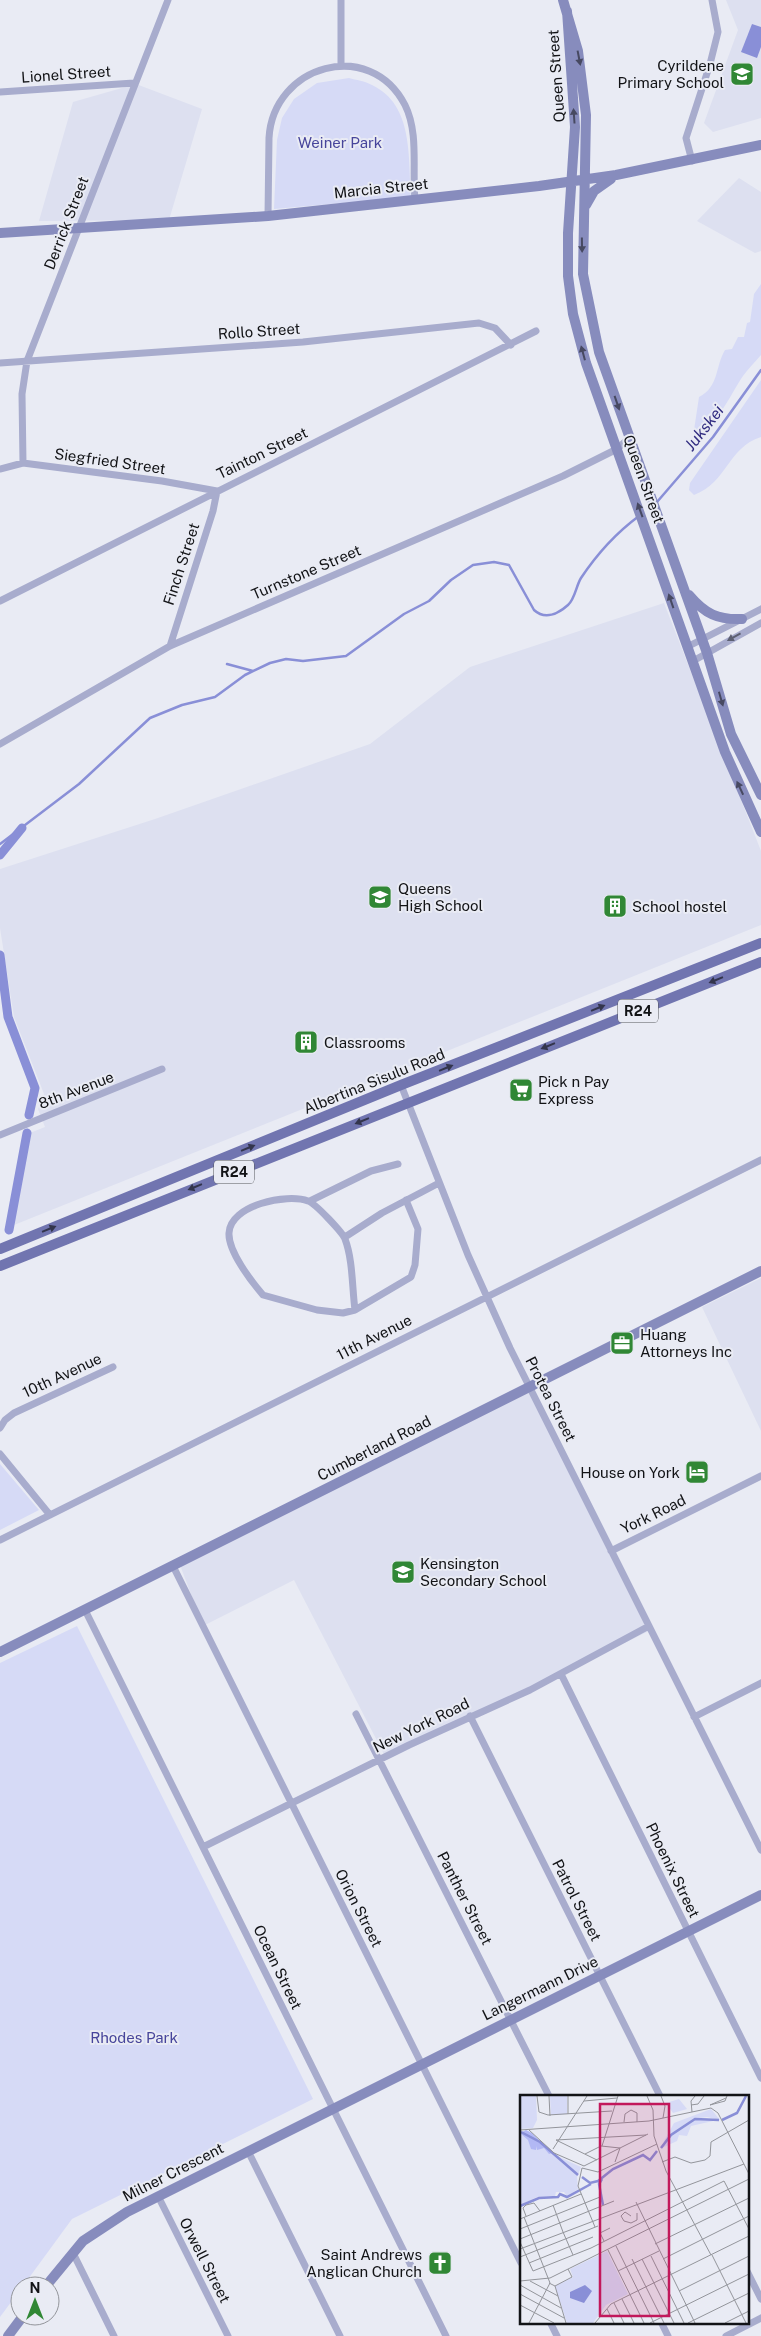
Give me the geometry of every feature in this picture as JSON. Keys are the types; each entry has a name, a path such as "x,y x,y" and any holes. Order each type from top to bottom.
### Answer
{"main road":[{"path":"563,0 567,11"},
{"name":"Queen Street","path":"567,11 582,71 586,115 582,234 585,290 599,352 644,481 703,639 731,734 761,795"},
{"name":"Queen Street","path":"567,11 575,127 567,255 573,314 586,363 725,752 761,832"},
{"name":"Marcia Street","path":"0,234 268,216 572,182 692,161 761,146"},
{"path":"584,209 594,191 616,175"},
{"path":"685,591 701,608 713,616 723,620 742,619"},
{"name":"Albertina Sisulu Road","path":"0,1249 401,1086 761,943"},
{"name":"R24","path":"0,1266 761,962"},
{"name":"Cumberland Road","path":"0,1652 761,1271"},
{"name":"Langermann Drive","path":"332,2109 761,1895"},
{"name":"Milner Crescent","path":"54,2276 73,2253 97,2230 158,2196 332,2109"}],"street":[{"name":"Derrick Street","path":"23,463 23,387 27,361 168,0"},
{"path":"341,0 341,66"},
{"path":"692,161 686,138 710,64 718,32 712,0"},
{"path":"268,216 268,138 275,108 298,80 321,69 341,66 359,68 375,75 395,90 405,106 412,132 415,200"},
{"name":"Lionel Street","path":"0,92 134,83"},
{"name":"Rollo Street","path":"0,363 303,342 479,323 495,328 511,345"},
{"name":"Tainton Street","path":"0,601 536,331"},
{"name":"Turnstone Street","path":"0,744 170,646 563,476 616,449 629,438"},
{"name":"Siegfried Street","path":"0,469 23,463 217,491"},
{"name":"Finch Street","path":"170,646 213,512 217,491"},
{"path":"687,647 761,609"},
{"path":"693,661 761,622"},
{"name":"8th Avenue","path":"0,1135 162,1069"},
{"name":"Protea Street","path":"401,1086 486,1296 529,1386 761,1850"},
{"name":"11th Avenue","path":"0,1540 761,1160"},
{"path":"398,1164 371,1171 310,1201 283,1198 268,1200 232,1221 230,1228 231,1248 263,1295 317,1310 344,1313 355,1310 408,1280 413,1274 418,1229 406,1200"},
{"path":"345,1237 406,1200 439,1183"},
{"path":"310,1201 345,1237 355,1310"},
{"name":"10th Avenue","path":"0,1428 5,1420 14,1413 113,1367"},
{"path":"0,1454 50,1514"},
{"name":"York Road","path":"611,1551 761,1476"},
{"name":"Orion Street","path":"173,1566 520,2261"},
{"name":"Ocean Street","path":"85,1610 446,2336"},
{"name":"New York Road","path":"204,1847 470,1716 560,1674 649,1626"},
{"name":"Phoenix Street","path":"560,1674 761,2078"},
{"path":"694,1716 761,1683"},
{"name":"Panther Street","path":"356,1714 548,2095"},
{"name":"Patrol Street","path":"470,1716 659,2095"},
{"path":"248,2151 340,2336"},
{"name":"Orwell Street","path":"158,2196 228,2336"},
{"path":"73,2253 114,2336"},
{"path":"748,2273 761,2299"},
{"path":"726,2336 761,2318"},
{"path":"551,2324 557,2336"},
{"path":"663,2324 668,2336"}],"shaded area":[{"name":"Cyrildene Primary School","path":"726,0 761,0 761,118 713,132 704,123 738,30"},
{"path":"136,84 202,109 169,220 39,221 73,102"},
{"path":"739,178 761,192 761,251 755,253 697,221"},
{"name":"Queens High School","path":"664,603 761,851 761,925 14,1225 30,1133 45,1127 38,1109 44,1094 14,1017 0,928 0,869 155,819 370,744 470,667"},
{"path":"761,1278 761,1431 702,1307"},
{"name":"Kensington Secondary School","path":"531,1386 651,1630 387,1760 294,1580 203,1626 180,1565"}],"green space":[{"name":"Weiner Park","path":"349,78 372,85 386,94 395,105 402,119 406,134 411,197 274,209 277,140 282,118 294,99 317,83"},
{"path":"761,284 761,355 743,376 719,415 697,433 694,430 699,397 710,388 725,350 732,349 738,337 744,337 747,323 750,322 754,294"},
{"path":"761,380 761,437 741,449 714,482 694,495 689,490 690,483"},
{"path":"0,1464 39,1510 0,1530"},
{"name":"Rhodes Park","path":"77,1626 313,2099 72,2219 30,2276 10,2276 10,2304 0,2317 0,1663"}],"water":[{"path":"752,24 761,27 761,47 757,58 741,52"}],"waterway":[{"name":"Jukskei","path":"657,502 713,437 761,370"},
{"path":"0,844 79,784 150,718 182,705 215,697 245,675 270,663 286,659 303,661 346,656 404,614 429,601 451,580 473,565 494,562 509,565 534,610 543,615 551,615 560,611 570,602 581,578 600,552 622,529 639,516"},
{"path":"227,664 253,671"},
{"path":"0,855 22,828"},
{"path":"0,955 8,1017 35,1088 29,1115"},
{"path":"9,1230 27,1133"}],"place":[{"name":"Cyrildene Primary School","path":"742,74"},
{"name":"Queens High School","path":"380,897"},
{"name":"School hostel","path":"615,906"},
{"name":"Classrooms","path":"306,1042"},
{"name":"Pick n Pay Express","path":"521,1090"},
{"name":"Huang Attorneys Inc","path":"622,1343"},
{"name":"House on York","path":"697,1472"},
{"name":"Kensington Secondary School","path":"403,1572"},
{"name":"Saint Andrews Anglican Church","path":"440,2263"}]}
